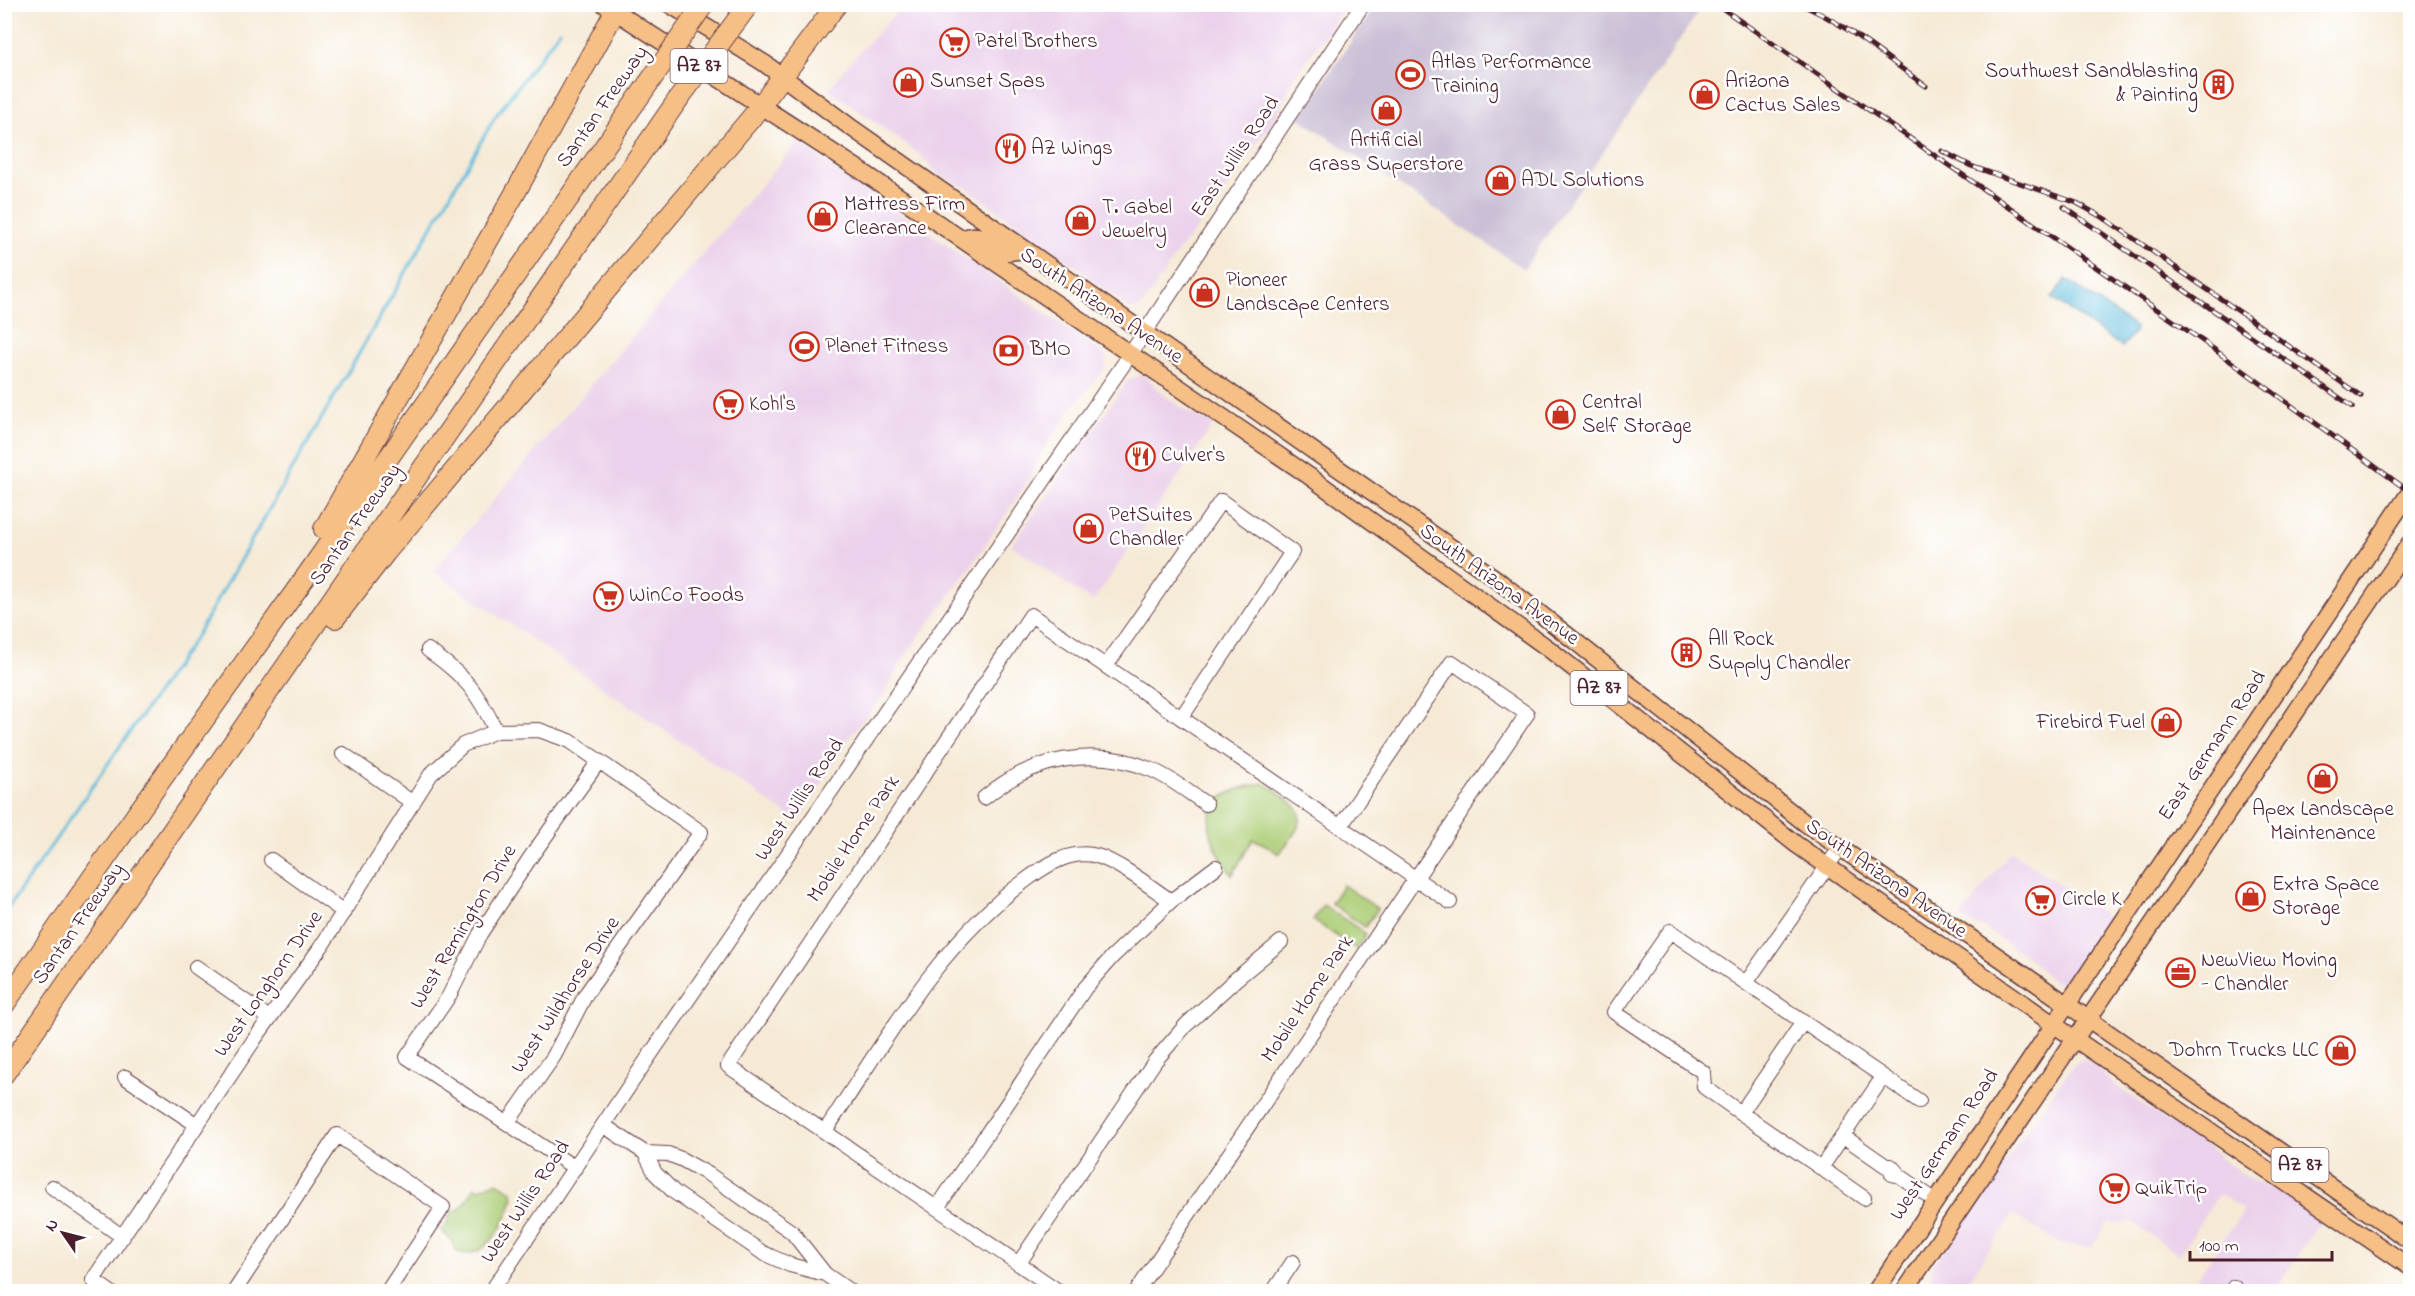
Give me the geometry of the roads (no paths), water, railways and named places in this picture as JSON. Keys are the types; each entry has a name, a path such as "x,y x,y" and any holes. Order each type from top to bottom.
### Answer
{"highway":[{"name":"Santan Freeway","path":"4,1005 704,4"},
{"name":"Santan Freeway","path":"4,1074 677,101 749,4"},
{"path":"251,719 292,675 386,552 760,105 837,4"},
{"path":"243,666 347,492 514,195 612,6"}],"main road":[{"name":"South Arizona Avenue","path":"669,4 764,63 1026,250 1495,578 1772,798 1840,848 2410,1241"},
{"name":"South Arizona Avenue","path":"612,6 962,239 1416,551 1549,649 1788,838 2053,1024 2410,1267"},
{"path":"962,239 969,235 981,235 1008,252 1026,250"},
{"name":"East Germann Road","path":"2053,1024 2410,492"},
{"path":"1904,1292 2410,543"},
{"path":"2349,584 2372,599"},
{"path":"2276,692 2300,706"},
{"path":"2246,736 2269,751"},
{"name":"West Germann Road","path":"1875,1292 2053,1024"},
{"path":"1902,1251 1922,1265"}],"street":[{"name":"East Willis Road","path":"1144,333 1363,4"},
{"name":"West Willis Road","path":"491,1292 1144,333"},
{"path":"1106,666 1221,501 1292,552 1181,718"},
{"name":"Mobile Home Park","path":"1060,1292 728,1066 1031,615 1450,902"},
{"path":"428,650 454,669 480,698 496,731 538,730 570,741 599,761"},
{"name":"Mobile Home Park","path":"1136,1292 1527,714 1452,662 1340,827"},
{"name":"West Longhorn Drive","path":"110,1292 93,1280 269,1018 344,912 431,774 463,745 496,731"},
{"path":"343,754 413,803"},
{"path":"984,798 1002,783 1028,771 1057,759 1085,756 1115,760 1152,770 1206,804"},
{"name":"West Wildhorse Drive","path":"507,1122 554,1056 586,994 701,832 599,761"},
{"name":"West Remington Drive","path":"507,1122 407,1057 449,996 480,934 530,858 599,761"},
{"path":"1746,983 1840,848"},
{"path":"825,1131 918,990 948,952 997,901 1037,872 1063,857 1097,856 1137,878 1171,901"},
{"path":"271,860 344,912"},
{"path":"937,1208 1085,988 1112,957 1171,901 1216,867"},
{"path":"1864,1198 1704,1086 1703,1072 1614,1012 1670,931 1918,1101"},
{"path":"1019,1263 1155,1061 1186,1025 1281,942"},
{"path":"196,967 269,1018"},
{"path":"1741,1113 1803,1022"},
{"path":"125,1077 197,1125"},
{"path":"1821,1168 1883,1077"},
{"path":"507,1122 575,1168"},
{"path":"603,1125 645,1153 655,1173 674,1192 763,1253 790,1265 825,1274"},
{"path":"234,1292 337,1136 443,1207 387,1292"},
{"path":"1844,1136 1886,1166 1891,1166 1900,1176 1936,1201"},
{"path":"645,1153 668,1154 718,1181 792,1232 825,1274 851,1292"},
{"path":"52,1187 123,1237"},
{"path":"1273,1292 1293,1262"}],"water":[{"path":"2066,279 2135,327 2134,333 2122,347 2052,298"}],"waterway":[{"path":"4,914 197,635 495,117 560,30"}],"railway":[{"path":"1716,4 2204,342 2410,492"},
{"path":"1799,4 1848,30 1926,86"},
{"path":"1942,151 1971,166 2077,203 2107,220 2361,396"},
{"path":"2064,207 2353,407"}],"place":[{"name":"Patel Brothers","path":"954,42"},
{"name":"Atlas Performance Training","path":"1410,75"},
{"name":"Sunset Spas","path":"909,82"},
{"name":"Southwest Sandblasting & Painting","path":"2219,84"},
{"name":"Arizona Cactus Sales","path":"1704,94"},
{"name":"Artificial Grass Superstore","path":"1386,110"},
{"name":"AZ Wings","path":"1010,149"},
{"name":"ADL Solutions","path":"1500,181"},
{"name":"Mattress Firm Clearance","path":"823,217"},
{"name":"T. Gabel Jewelry","path":"1081,220"},
{"name":"Pioneer Landscape Centers","path":"1205,293"},
{"name":"Planet Fitness","path":"804,347"},
{"name":"BMO","path":"1009,350"},
{"name":"Kohl's","path":"728,405"},
{"name":"Central Self Storage","path":"1561,415"},
{"name":"Culver's","path":"1140,456"},
{"name":"PetSuites Chandler","path":"1088,528"},
{"name":"WinCo Foods","path":"608,596"},
{"name":"All Rock Supply Chandler","path":"1687,652"},
{"name":"Firebird Fuel","path":"2166,723"},
{"name":"Apex Landscape Maintenance","path":"2323,779"},
{"name":"Extra Space Storage","path":"2251,897"},
{"name":"Circle K","path":"2041,900"},
{"name":"NewView Moving - Chandler","path":"2180,973"},
{"name":"Dohrn Trucks LLC","path":"2340,1051"},
{"name":"QuikTrip","path":"2114,1189"}]}
